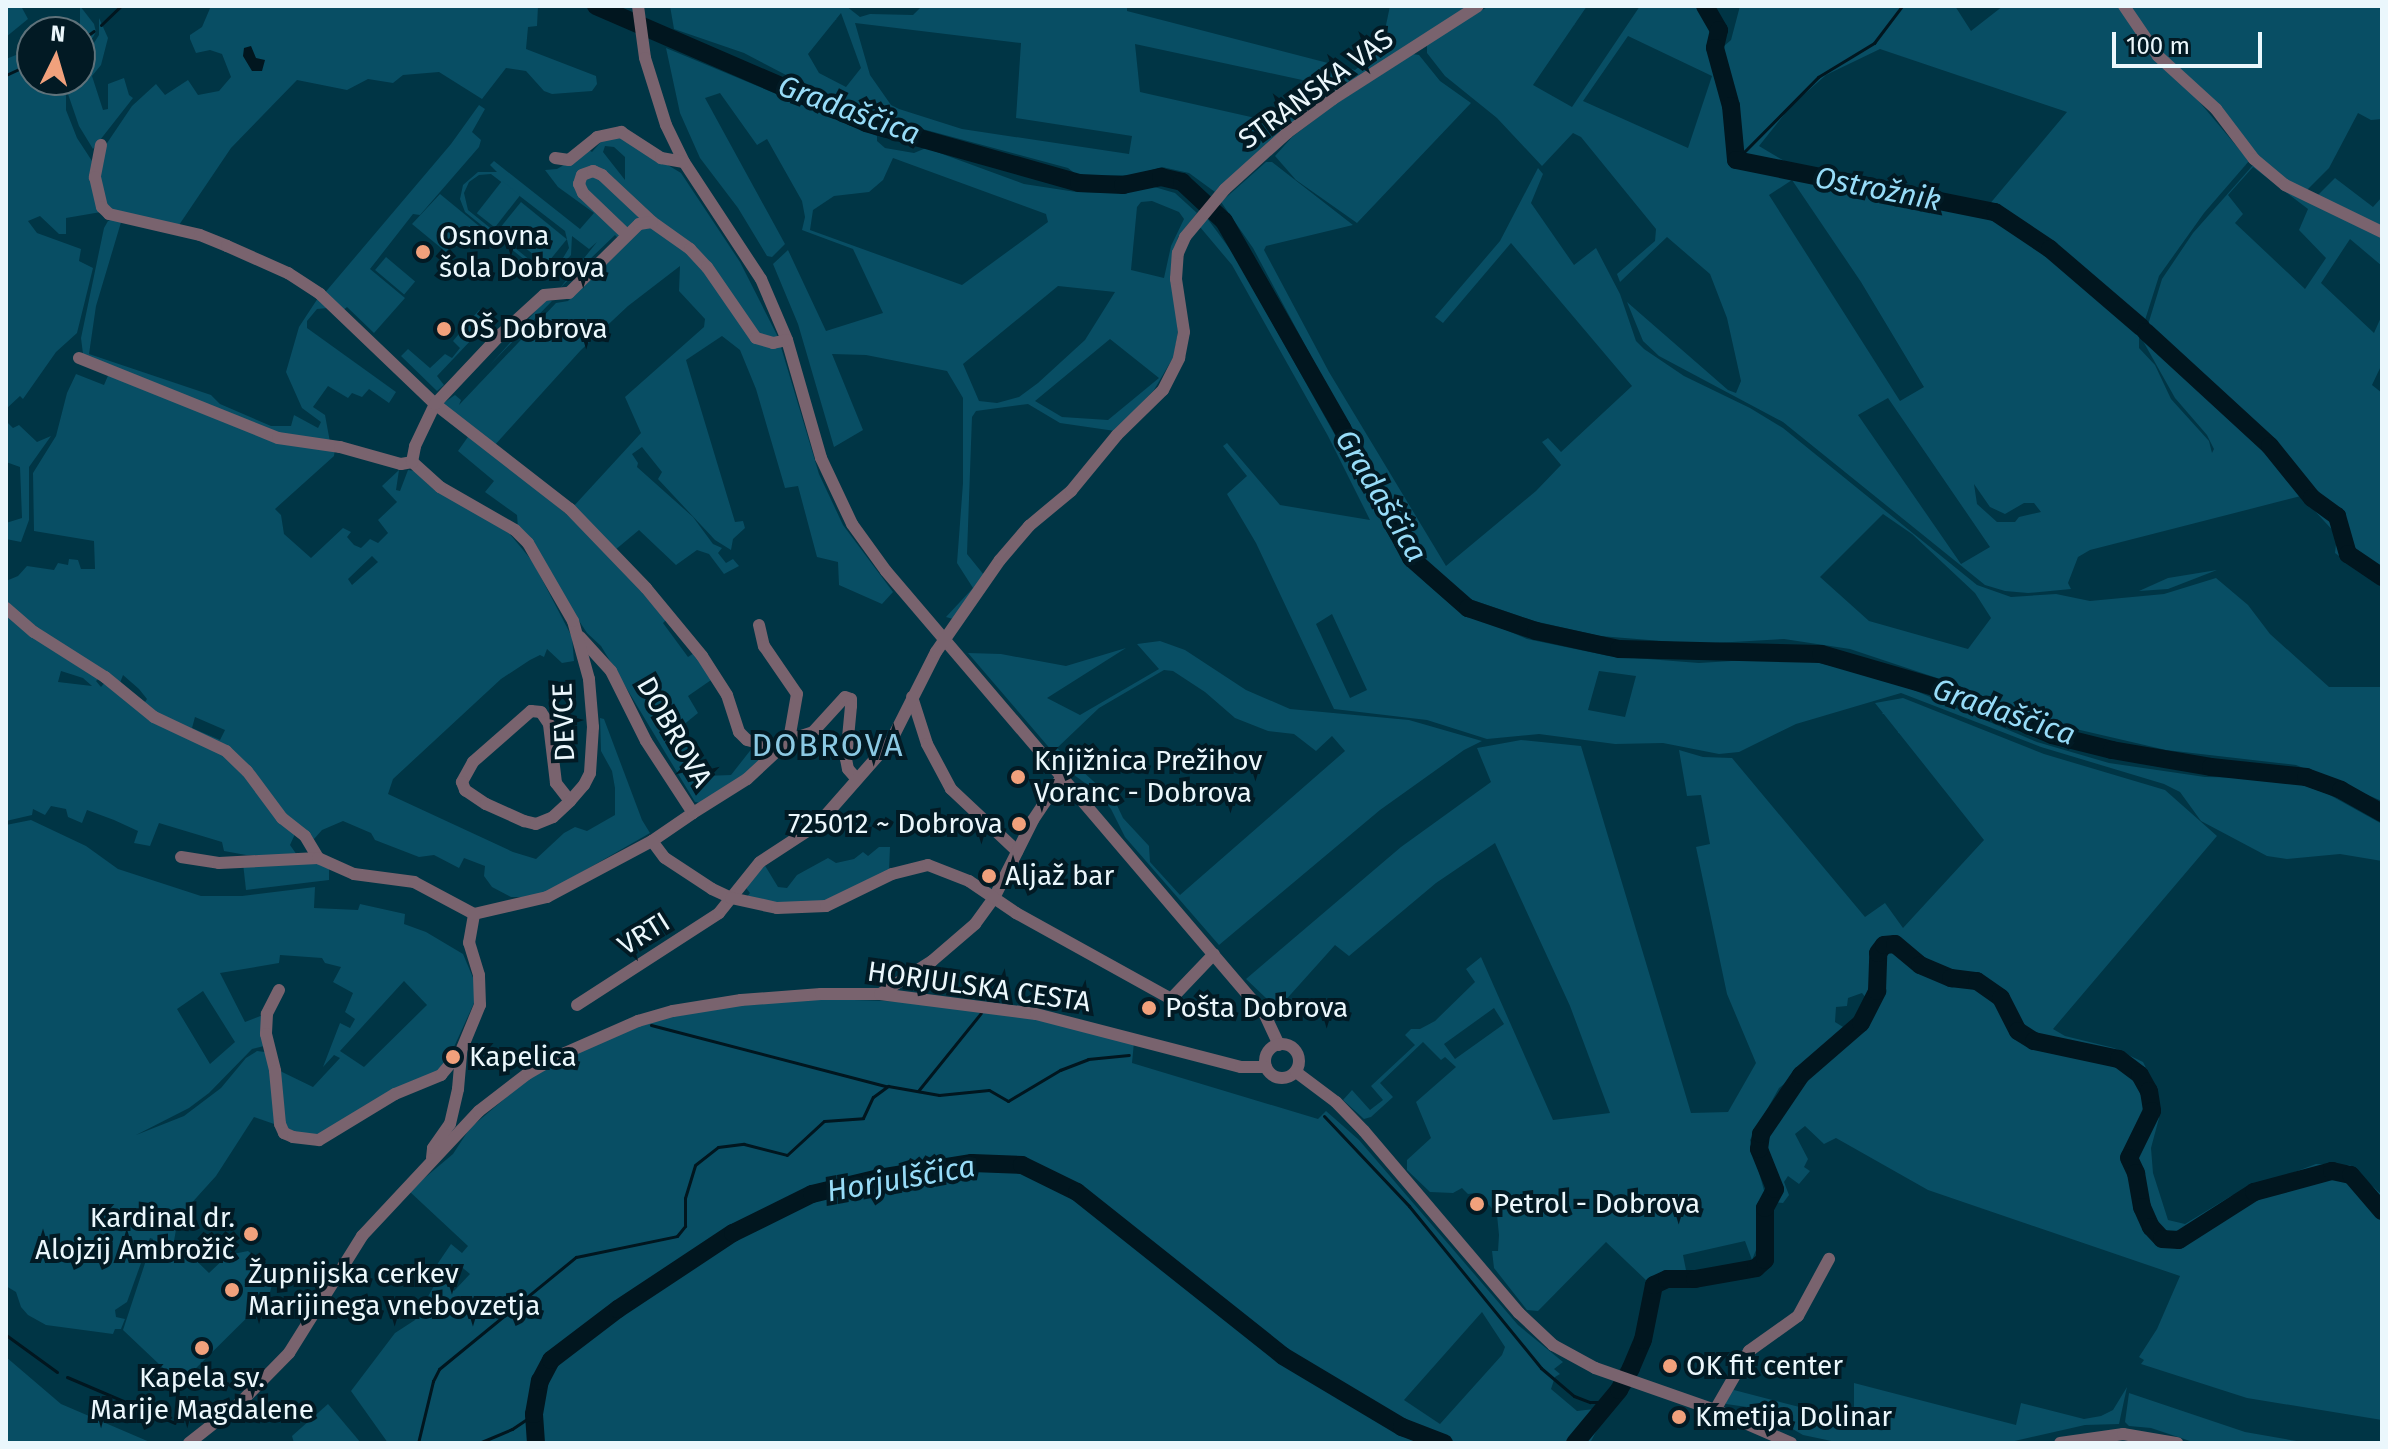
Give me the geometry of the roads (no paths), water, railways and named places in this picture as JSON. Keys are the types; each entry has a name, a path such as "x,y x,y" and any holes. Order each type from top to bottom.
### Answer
{"street":[{"path":"638,6 645,58 666,125 684,162 761,279 787,340 821,458 852,524 886,571 1265,1015 1279,1045"},
{"name":"STRANSKA VAS","path":"945,639 1029,526 1071,491 1117,435 1163,390 1179,358 1184,332 1176,279 1178,253 1195,224 1225,189 1287,133 1333,99 1478,6"},
{"path":"2124,6 2158,56 2216,109 2254,159 2285,185 2382,232"},
{"path":"555,158 569,160 597,137 621,132 661,158 684,162"},
{"path":"101,145 95,185 99,202 109,214 200,235 288,273 320,294 435,404 579,518 646,588 702,656 727,695 734,726 747,740 784,744"},
{"path":"627,235 583,193 580,179 586,172 602,175 652,222 690,249 707,267 756,338 773,343 787,340"},
{"path":"412,462 415,446 435,404 541,297 569,293 639,224 652,222"},
{"path":"79,358 278,438 340,447 401,464 412,462"},
{"path":"412,462 440,487 515,530 528,543 580,637"},
{"path":"6,608 34,632 95,669 154,717 226,751 247,771 282,818 305,836 318,858"},
{"path":"759,625 764,646 797,694 784,744"},
{"name":"DEVCE","path":"570,801 556,783 549,724 541,712 531,711 473,762 462,782 474,798 536,824 545,823 570,801 584,785 592,757 592,702 580,637"},
{"name":"DOBROVA","path":"474,914 547,897 652,841 693,813 646,741 611,671 580,637"},
{"path":"731,898 760,862 818,824 855,777 891,741 945,639"},
{"path":"693,813 747,779 784,744 813,732 845,697 851,699 846,759 848,769 855,777"},
{"path":"912,697 927,744 951,789 1017,851"},
{"path":"880,994 901,983 959,939 995,896 1017,851 1063,775"},
{"path":"652,841 665,858 690,876 731,898 777,908 826,906 892,874 928,865 995,896 1016,913 1171,999 1214,954"},
{"path":"181,857 219,863 318,858 354,874 414,882 474,914 469,943 479,975 480,1005 461,1051 450,1124 433,1148 431,1161"},
{"name":"VRTI","path":"577,1005 696,930 731,898"},
{"path":"279,990 267,1014 266,1034 275,1071 280,1124 284,1133 293,1137 319,1140 395,1094 441,1075 461,1051"},
{"name":"HORJULSKA CESTA","path":"189,1443 241,1402 289,1353 362,1236 479,1111 527,1074 578,1046 638,1021 689,1008 741,1000 821,994 880,994 1036,1014 1241,1067 1266,1067"},
{"path":"1279,1045 1290,1046 1298,1055 1296,1072 1280,1078 1266,1067 1266,1056 1279,1045"},
{"path":"1296,1072 1336,1102 1364,1131 1531,1327 1575,1359 1715,1410 1784,1441"},
{"path":"1715,1410 1749,1351 1798,1316 1829,1259"},
{"path":"2060,1443 2123,1434 2177,1443"}],"waterway":[{"path":"101,25 121,6"},
{"name":"Gradaščica","path":"596,6 866,123 1079,183 1123,185 1161,177 1182,182 1224,221 1342,428 1411,558 1468,608 1536,631 1619,649 1821,654 1945,690 2052,735 2112,750 2211,767 2306,777 2341,790 2382,813"},
{"name":"Ostrožnik","path":"1705,6 1719,30 1715,48 1731,106 1736,160 1995,212 2050,249 2141,327"},
{"path":"1736,160 1818,77 1874,43 1902,6"},
{"path":"6,75 16,70"},
{"name":"Ostrožnik","path":"2146,332 2270,446 2312,498 2337,516 2348,554 2382,577"},
{"name":"Horjulščica","path":"1575,1443 1619,1390 1631,1368 1643,1340 1654,1285 1667,1279 1695,1279 1756,1268 1765,1260 1765,1208 1775,1189 1759,1149 1761,1134 1801,1075 1861,1023 1877,991 1878,953 1884,945 1895,944 1920,965 1951,978 1977,981 2001,998 2018,1031 2034,1041 2119,1059 2140,1075 2149,1091 2152,1111 2129,1158 2136,1173 2142,1207 2151,1227 2162,1239 2179,1240 2254,1192 2332,1171 2351,1175 2382,1211"},
{"path":"918,1091 981,1013"},
{"path":"651,1025 886,1086"},
{"path":"418,1443 433,1381 439,1369 576,1257 677,1236 685,1226 685,1198 695,1165 718,1147 744,1144 787,1155 824,1121 863,1118 873,1097 888,1086 939,1095 989,1090 1008,1101 1060,1070 1088,1059 1129,1055"},
{"path":"1324,1116 1409,1206 1541,1368 1574,1396 1590,1402 1608,1402"},
{"name":"Horjulščica","path":"536,1443 534,1414 540,1381 551,1360 618,1309 733,1233 812,1194 879,1178 972,1163 1022,1165 1077,1192 1283,1356 1402,1427 1444,1443"},
{"path":"6,1335 57,1372"},
{"path":"67,1377 175,1423"},
{"path":"479,1443 512,1429 534,1414"}],"place":[{"name":"Osnovna šola Dobrova","path":"423,252"},
{"name":"OŠ Dobrova","path":"444,329"},
{"name":"Knjižnica Prežihov Voranc - Dobrova","path":"1018,777"},
{"name":"725012 ~ Dobrova","path":"1019,824"},
{"name":"Aljaž bar","path":"989,876"},
{"name":"Pošta Dobrova","path":"1149,1008"},
{"name":"Kapelica","path":"453,1057"},
{"name":"Petrol - Dobrova","path":"1477,1204"},
{"name":"Kardinal dr. Alojzij Ambrožič","path":"251,1234"},
{"name":"Župnijska cerkev Marijinega vnebovzetja","path":"232,1290"},
{"name":"Kapela sv. Marije Magdalene","path":"202,1348"},
{"name":"OK fit center","path":"1670,1366"},
{"name":"Kmetija Dolinar","path":"1679,1417"}],"district":[{"name":"DOBROVA","path":"828,745"}]}
